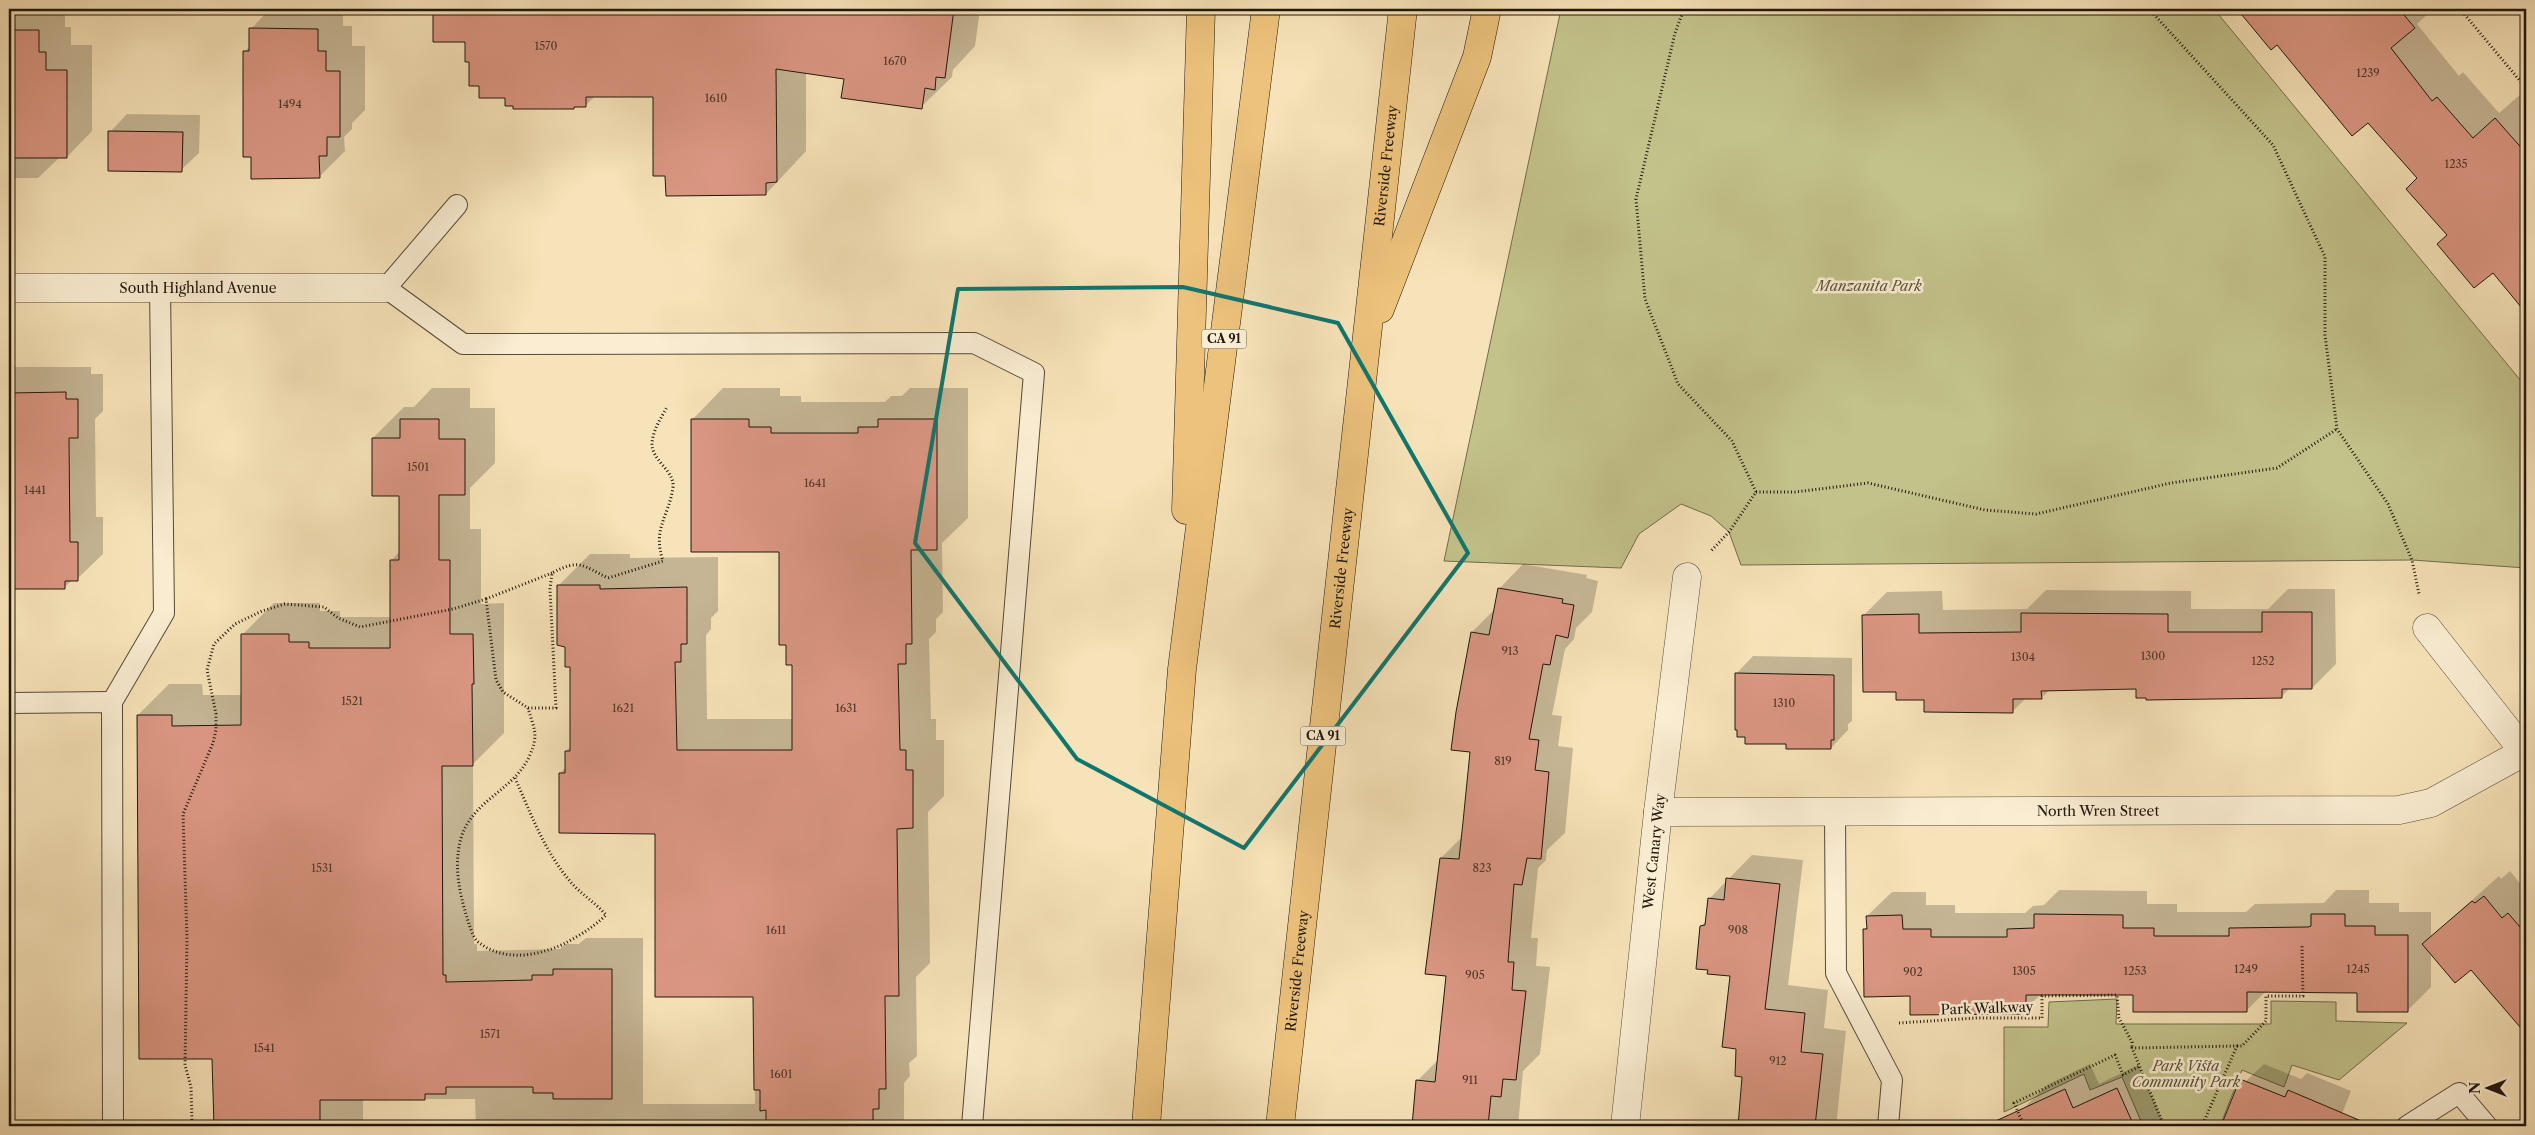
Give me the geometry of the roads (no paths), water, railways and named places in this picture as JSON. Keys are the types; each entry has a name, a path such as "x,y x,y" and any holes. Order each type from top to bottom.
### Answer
{"highway":[{"path":"1182,669 1201,9"},
{"name":"CA 91","path":"1146,1126 1182,669 1266,9"},
{"name":"Riverside Freeway","path":"1280,1126 1403,9"},
{"path":"1366,346 1477,57 1487,9"}],"street":[{"name":"South Highland Avenue","path":"9,288 386,288"},
{"name":"West Canary Way","path":"1624,1126 1658,812 1687,577"},
{"path":"2427,628 2525,753"},
{"name":"North Wren Street","path":"1658,812 2399,810 2431,803 2525,753"}],"lane":[{"path":"457,205 386,288 463,344 974,343 1034,373 972,1126"},
{"path":"113,1126 112,702 164,613 160,287"},
{"path":"9,703 112,702"},
{"path":"1835,812 1836,973 1892,1080 1888,1126"},
{"path":"2407,1126 2459,1093 2487,1126"}],"park label":[{"name":"Manzanita Park","path":"1869,286"},
{"name":"Park Vista Community Park","path":"2186,1074"}]}
